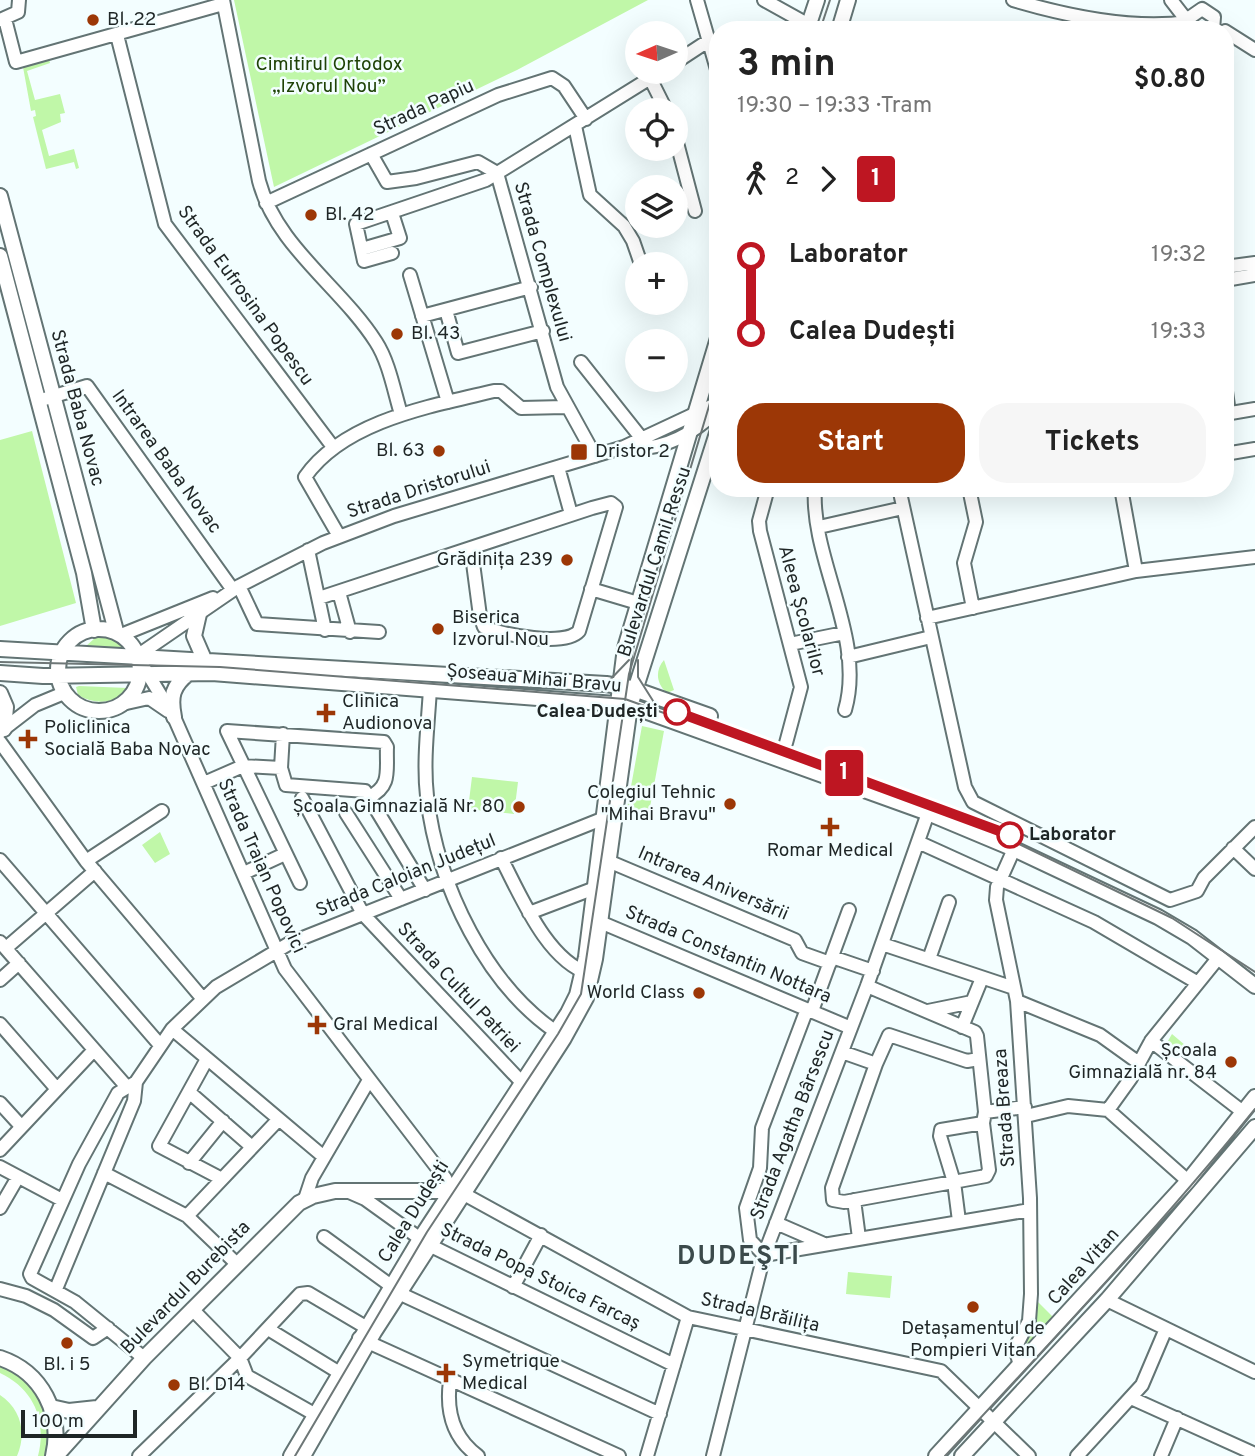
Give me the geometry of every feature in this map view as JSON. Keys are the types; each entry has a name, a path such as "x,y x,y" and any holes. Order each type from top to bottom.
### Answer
{"main road":[{"path":"810,21 817,0"},
{"path":"842,21 848,0"},
{"name":"Strada Baba Novac","path":"0,196 5,264 84,573 94,630"},
{"name":"Strada Baba Novac","path":"5,264 53,396 119,633"},
{"name":"Bulevardul Camil Ressu","path":"624,705 619,686 624,654 709,368"},
{"name":"Bulevardul Camil Ressu","path":"624,705 635,689 709,458"},
{"path":"200,614 194,636 204,659"},
{"path":"94,630 119,633 138,656 144,674 122,704 107,710 88,709 64,693 58,676 63,652 75,638 94,630"},
{"name":"Șoseaua Mihai Bravu","path":"0,649 204,659 619,686 635,689 710,716"},
{"path":"624,654 644,661"},
{"name":"Șoseaua Mihai Bravu","path":"0,673 58,676 189,673 624,705 928,813 1014,849 1158,917 1219,957 1255,986"},
{"path":"174,717 171,704 174,687 189,673"},
{"path":"592,701 593,684"},
{"path":"0,692 6,707 1,734"},
{"path":"656,715 661,698"},
{"name":"Calea Dudești","path":"292,1456 320,1416 424,1242 560,1035 588,973 624,705"},
{"name":"Calea Dudești","path":"596,920 595,887 605,859"},
{"name":"Calea Vitan","path":"936,1456 1188,1181 1255,1097"},
{"name":"Calea Vitan","path":"962,1456 1107,1300 1255,1127"},
{"name":"Bulevardul Burebista","path":"54,1456 144,1358 287,1212 305,1199 324,1192 345,1191 456,1192"},
{"path":"0,1358 30,1376 51,1407 56,1431 54,1456"},
{"path":"51,1407 69,1411 97,1408"},
{"name":"Calea Dudești","path":"303,1456 320,1416"}],"street":[{"path":"19,0 18,12 2,20 16,62 117,35 118,32 223,2 266,203 281,227 376,342 401,414"},
{"path":"697,0 709,44"},
{"path":"1013,0 1077,15 1120,21"},
{"path":"1171,0 1186,21"},
{"path":"767,1 799,21"},
{"path":"1190,21 1199,5 1211,13 1215,21"},
{"name":"Strada Eufrosina Popescu","path":"117,35 165,225 333,447"},
{"path":"1234,37 1255,50"},
{"path":"688,54 708,41"},
{"path":"1234,45 1255,50"},
{"name":"Strada Papiu","path":"266,203 498,95 552,78 564,86 581,122"},
{"path":"363,255 356,224 475,185 641,84"},
{"path":"581,122 590,195 624,226 637,252"},
{"name":"Strada Complexului","path":"372,154 384,180 416,178 478,162 497,173 565,407 594,456"},
{"path":"682,161 695,211"},
{"path":"363,255 400,238 392,213"},
{"path":"363,255 392,253"},
{"path":"1234,266 1255,263"},
{"path":"410,275 448,402"},
{"path":"1234,278 1255,275"},
{"path":"422,316 531,287"},
{"path":"446,310 458,353 542,331"},
{"path":"581,362 642,439"},
{"name":"Intrarea Baba Novac","path":"53,396 88,386 236,588"},
{"path":"339,536 305,483 305,477 333,447 401,414 496,391 521,408 565,407"},
{"path":"38,401 53,396"},
{"name":"Strada Dristorului","path":"119,633 236,588 339,536 624,447 709,406"},
{"path":"1234,413 1255,409"},
{"name":"Strada Dristorului","path":"624,447 666,443 690,434 709,418"},
{"path":"1234,452 1255,449"},
{"path":"558,467 571,514"},
{"name":"Aleea Școlarilor","path":"766,497 759,526 801,692 786,743"},
{"path":"816,497 819,527 848,657 851,686 845,710"},
{"path":"901,497 965,787 973,802 1170,900 1197,891 1204,878 1255,827"},
{"path":"971,497 976,522 964,563 973,608"},
{"path":"1123,497 1136,571"},
{"path":"319,598 606,503 616,507 579,631 569,639 556,640 491,630 481,622 471,548"},
{"path":"819,527 903,508"},
{"path":"308,550 325,631"},
{"path":"927,618 1136,571 1255,557"},
{"path":"236,588 257,624 325,631 379,632"},
{"name":"Strada Dristorului","path":"138,656 236,588"},
{"path":"592,589 638,603"},
{"path":"339,593 350,632"},
{"path":"790,644 844,633"},
{"path":"848,657 931,637"},
{"name":"Strada Traian Popovici","path":"144,674 166,701 174,717 244,873 275,951 291,979 456,1192"},
{"path":"430,689 427,793 448,881 469,930 493,967 560,1035"},
{"path":"64,693 35,705 1,734 90,866 203,999"},
{"path":"122,704 149,698 174,717"},
{"path":"283,734 281,768 286,785 366,793 382,791 385,785 387,747 384,741 283,734 227,731 300,883"},
{"path":"204,783 243,766 281,768"},
{"path":"366,793 425,890"},
{"name":"Strada Cultul Patriei","path":"302,798 363,914 525,1087"},
{"path":"131,1084 93,1051 3,945 45,912 90,866 162,811"},
{"path":"346,813 401,900"},
{"name":"Strada Agatha Bârsescu","path":"713,1456 764,1255 873,971 928,813"},
{"name":"Strada Caloian Județul","path":"131,1084 134,1101 56,1289 30,1276 62,1200 118,1093 131,1084 172,1029 203,999 229,978 275,951 610,816"},
{"path":"918,842 1001,877 1119,934 1198,983"},
{"path":"1233,848 1255,869"},
{"name":"Strada Breaza","path":"1014,849 1001,877 996,900 1016,994 1025,1111 1030,1210 1029,1321 1015,1348 1020,1365"},
{"path":"244,873 285,854"},
{"path":"501,858 530,913 569,964 588,973"},
{"name":"Intrarea Aniversării","path":"605,859 795,940 802,953 873,971"},
{"path":"0,860 160,1045"},
{"path":"530,913 595,887"},
{"path":"929,959 949,902"},
{"path":"849,910 762,1128 760,1168 746,1208 750,1240 764,1255 1030,1210"},
{"name":"Strada Constantin Nottara","path":"596,920 851,1028"},
{"path":"882,944 982,978 1100,1035 1139,1063"},
{"path":"1108,1110 1151,1041 1219,957"},
{"path":"0,980 19,963"},
{"path":"962,1027 982,978"},
{"path":"867,986 975,1032 979,1059 989,1173 954,1182 838,1202 830,1194 889,1035 967,1060 979,1059"},
{"path":"927,1012 972,1002"},
{"path":"0,1024 56,1088"},
{"path":"172,1029 324,1157"},
{"path":"1151,1041 1244,1112"},
{"path":"0,1150 20,1125 93,1051"},
{"path":"842,1052 876,1064"},
{"path":"207,1059 159,1146 222,1179"},
{"name":"Bulevardul Burebista","path":"305,1199 315,1173 369,1080"},
{"path":"189,1092 252,1147"},
{"path":"0,1103 20,1125"},
{"path":"959,1221 954,1182 940,1136 941,1130 984,1118 1068,1106 1108,1110 1188,1181"},
{"path":"187,1216 279,1119"},
{"path":"188,1163 223,1121"},
{"path":"0,1167 62,1200"},
{"path":"104,1173 187,1216 237,1264"},
{"path":"315,1173 324,1192"},
{"path":"0,1208 18,1177"},
{"name":"Strada Popa Stoica Farcaș","path":"345,1191 365,1199 424,1242 674,1365"},
{"path":"384,1191 384,1206 393,1218"},
{"name":"Strada Brăilița","path":"456,1192 541,1235 688,1317 935,1369 952,1381 1029,1456"},
{"path":"854,1200 859,1238"},
{"path":"776,1223 823,1244"},
{"path":"513,1287 541,1235"},
{"path":"324,1237 394,1290 660,1415"},
{"path":"0,1289 26,1296 63,1315 93,1338 108,1328"},
{"path":"56,1289 144,1358"},
{"path":"138,1456 304,1293 367,1335 450,1381 619,1456"},
{"path":"1107,1300 1255,1372"},
{"path":"192,1309 240,1358 247,1376 320,1416"},
{"path":"647,1456 688,1317"},
{"path":"268,1329 344,1375"},
{"path":"1077,1456 1142,1385 1166,1331"},
{"path":"450,1381 448,1400 455,1430 468,1449 478,1456"},
{"path":"1131,1398 1255,1454"},
{"path":"1164,1455 1177,1418"}],"green space":[{"name":"Cimitirul Ortodox „Izvorul Nou”","path":"234,0 648,0 517,70 274,187"},
{"path":"49,59 50,63 27,71 35,100 60,94 65,113 60,114 61,122 42,130 49,156 74,149 79,168 76,169 74,162 46,169 33,117 36,116 35,110 31,111 23,67"},
{"path":"50,407 91,562 87,562 45,409"},
{"path":"32,431 76,603 0,626 0,440"},
{"path":"107,636 117,640 126,651 86,646 95,638"},
{"path":"664,660 674,690 667,693 658,677"},
{"path":"76,687 128,688 117,698 98,702 78,695"},
{"path":"642,726 664,731 648,818 626,814"},
{"path":"472,777 518,782 514,814 468,809"},
{"path":"160,832 170,854 155,863 142,845"},
{"path":"1172,1034 1192,1051 1183,1061 1165,1046"},
{"path":"848,1272 892,1276 890,1298 846,1294"},
{"path":"1036,1300 1054,1318 1026,1348 1018,1342"},
{"path":"0,1366 24,1381 40,1402 47,1428 45,1456 38,1456 41,1431 35,1407 22,1388 0,1373"},
{"path":"0,1395 13,1407 20,1422 22,1439 17,1456 0,1456"}],"tram line":[{"path":"823,21 830,0"},
{"path":"295,1456 427,1232 558,1034 581,994 629,674 709,406"},
{"path":"592,691 606,684 629,660"},
{"path":"638,660 638,677 655,704"},
{"path":"0,662 220,667 625,699 992,831 1172,918 1255,972"},
{"name":"1","path":"677,712 1010,835"},
{"path":"945,1456 1142,1242 1255,1109"}],"place":[{"name":"Bl. 22","path":"93,20"},
{"name":"Bl. 42","path":"311,215"},
{"name":"Bl. 43","path":"397,334"},
{"name":"Bl. 63","path":"439,451"},
{"name":"Dristor 2","path":"579,452"},
{"name":"Grădinița 239","path":"567,560"},
{"name":"Biserica Izvorul Nou","path":"438,629"},
{"name":"Calea Dudești","path":"677,712"},
{"name":"Clinica Audionova","path":"326,713"},
{"name":"Policlinica Socială Baba Novac","path":"28,739"},
{"name":"Colegiul Tehnic \"Mihai Bravu\"","path":"730,804"},
{"name":"Școala Gimnazială Nr. 80","path":"519,807"},
{"name":"Romar Medical","path":"830,827"},
{"name":"Laborator","path":"1010,835"},
{"name":"World Class","path":"699,993"},
{"name":"Gral Medical","path":"317,1025"},
{"name":"Școala Gimnazială nr. 84","path":"1231,1062"},
{"name":"Detașamentul de Pompieri Vitan","path":"973,1307"},
{"name":"Bl. i 5","path":"67,1343"},
{"name":"Symetrique Medical","path":"446,1373"},
{"name":"Bl. D14","path":"174,1385"}],"district":[{"name":"DUDEŞTI","path":"739,1257"}]}
